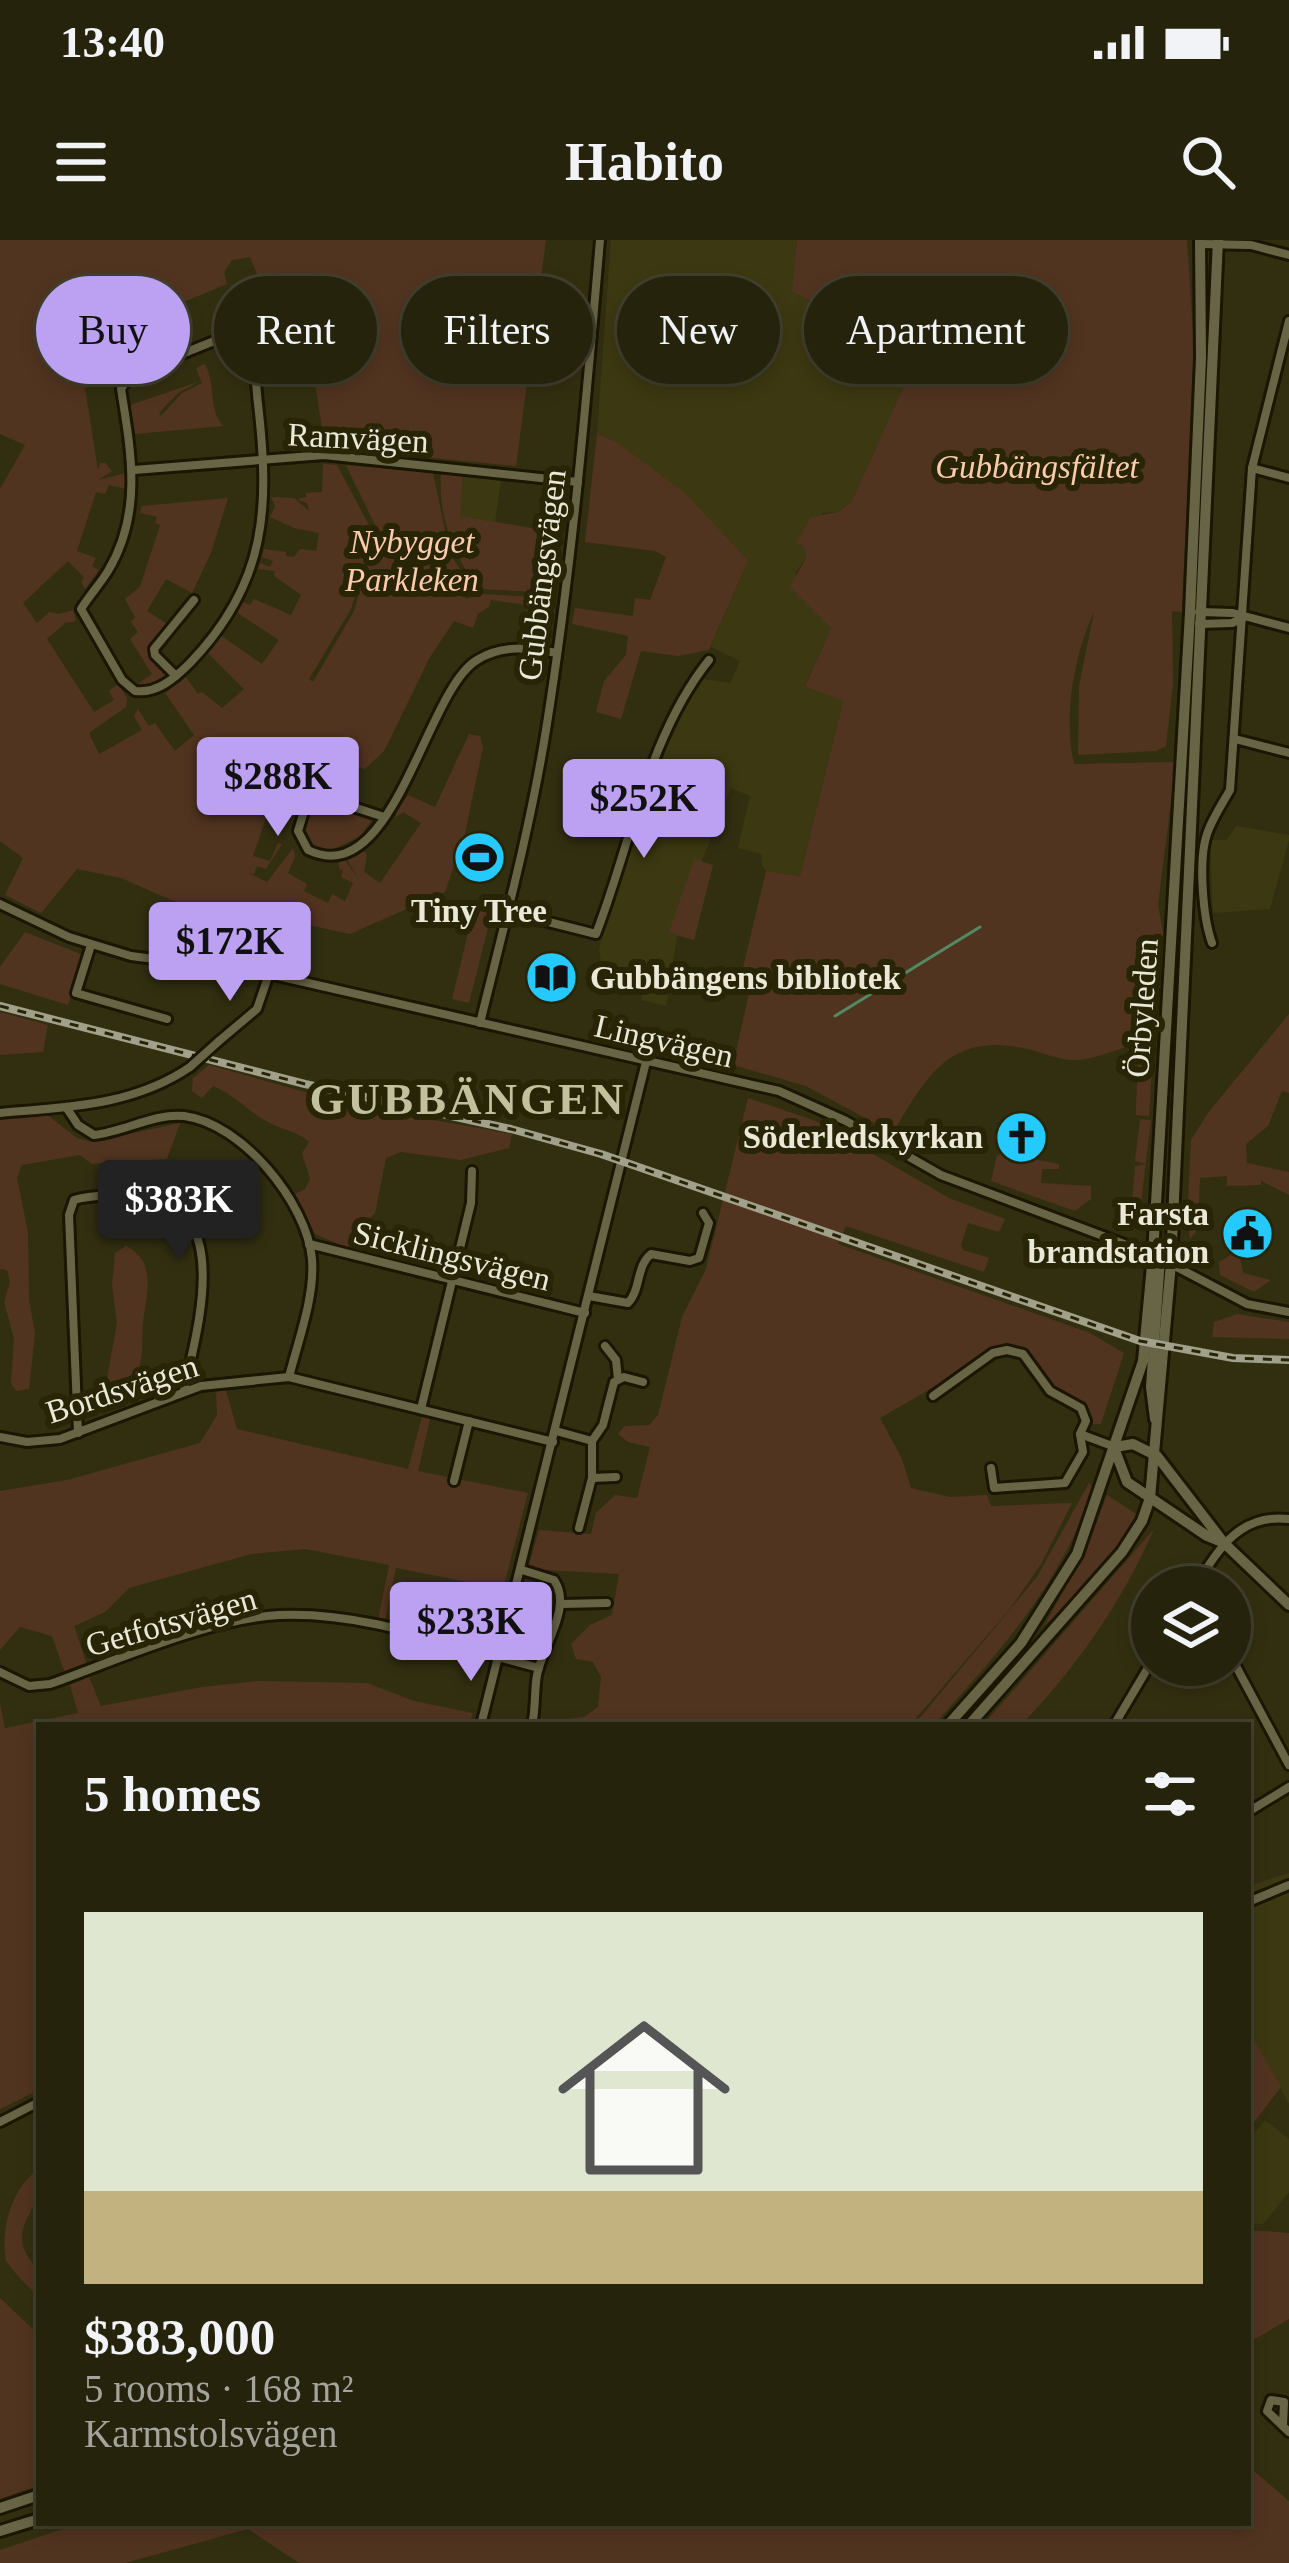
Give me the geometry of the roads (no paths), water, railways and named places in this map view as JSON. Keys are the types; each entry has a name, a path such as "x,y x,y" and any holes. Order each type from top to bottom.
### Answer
{"main road":[{"name":"Örbyleden","path":"972,1722 1122,1552 1150,1498 1157,1456 1201,358 1200,242"},
{"name":"Örbyleden","path":"951,1722 1021,1643 1077,1554 1143,1361 1162,1259 1189,924 1218,242"},
{"path":"1224,1543 1126,1482 1115,1447 1133,1444 1157,1456 1224,1543 1289,1605"},
{"path":"0,2508 36,2496"},
{"path":"0,2531 36,2519"}],"street":[{"name":"Gubbängsvägen","path":"480,1023 509,912 546,732 578,482 600,240"},
{"path":"1200,242 1252,242 1289,255"},
{"path":"1212,943 1206,925 1204,846 1230,790 1252,468 1289,321"},
{"path":"219,339 241,340 251,353 264,458 264,514 252,568 229,616 176,676 158,689 135,691 125,684 81,609 109,569 130,514 134,470 121,388 126,378 219,339"},
{"name":"Ramvägen","path":"134,470 342,456 578,482"},
{"path":"1252,468 1289,478"},
{"path":"176,676 154,649 194,600"},
{"path":"1199,618 1232,623 1244,617 1289,628"},
{"path":"384,817 326,798 305,808 298,831 308,850 334,856 365,839 384,817 404,787 451,686 466,667 491,652 516,647 557,653"},
{"path":"509,912 596,934 665,734 688,686 709,660"},
{"path":"1234,739 1289,753"},
{"name":"Lingvägen","path":"0,904 43,927 131,956 269,974 796,1097 941,1175 1162,1259 1247,1304 1289,1312"},
{"path":"91,945 76,993 167,1019"},
{"path":"0,1113 145,1093 190,1067 257,1009 269,974"},
{"path":"482,1722 646,1062"},
{"path":"66,1107 78,1125 94,1135 175,1116 199,1120 252,1152 278,1182 309,1244 312,1272 289,1377"},
{"path":"421,1409 471,1203 472,1171"},
{"path":"78,1432 68,1215 74,1200 149,1193 177,1207 189,1223 198,1241 203,1303 184,1392"},
{"path":"589,1296 628,1303 650,1254 690,1262 698,1258 710,1223 703,1213"},
{"name":"Sicklingsvägen","path":"309,1244 585,1313"},
{"path":"579,1528 592,1478 592,1441 603,1425 618,1379 616,1360 605,1346"},
{"path":"933,1396 992,1353 1007,1350 1023,1354 1049,1391 1081,1408 1086,1421 1080,1434 1083,1452 1065,1483 994,1488 991,1468"},
{"name":"Bordsvägen","path":"0,1437 43,1442 221,1382 289,1377 553,1442"},
{"path":"618,1379 643,1382"},
{"path":"454,1481 469,1421"},
{"path":"556,1431 592,1441"},
{"path":"1080,1434 1115,1447"},
{"path":"592,1478 616,1477"},
{"path":"1209,1566 1237,1529 1260,1520 1289,1519"},
{"path":"522,1570 554,1580 560,1588 560,1604 539,1668 532,1722"},
{"path":"560,1604 608,1603"},
{"name":"Getfotsvägen","path":"0,1672 28,1686 50,1684 225,1625 276,1615 349,1620 539,1668"},
{"path":"1116,1722 1137,1686"},
{"path":"1247,1686 1289,1765"},
{"path":"1251,1810 1289,1786"},
{"path":"1251,1901 1289,1885"},
{"path":"0,2122 36,2104"}],"waterway":[{"path":"835,1016 980,927"}],"railway":[{"path":"0,1006 601,1154 1140,1341 1233,1358 1289,1360"}],"place":[{"name":"Tiny Tree","path":"479,857"},
{"name":"Gubbängens bibliotek","path":"551,978"},
{"name":"Söderledskyrkan","path":"1022,1137"},
{"name":"Farsta brandstation","path":"1248,1233"}],"district":[{"name":"GUBBÄNGEN","path":"468,1099"}],"park label":[{"name":"Gubbängsfältet","path":"1037,467"},
{"name":"Nybygget Parkleken","path":"412,561"}]}
